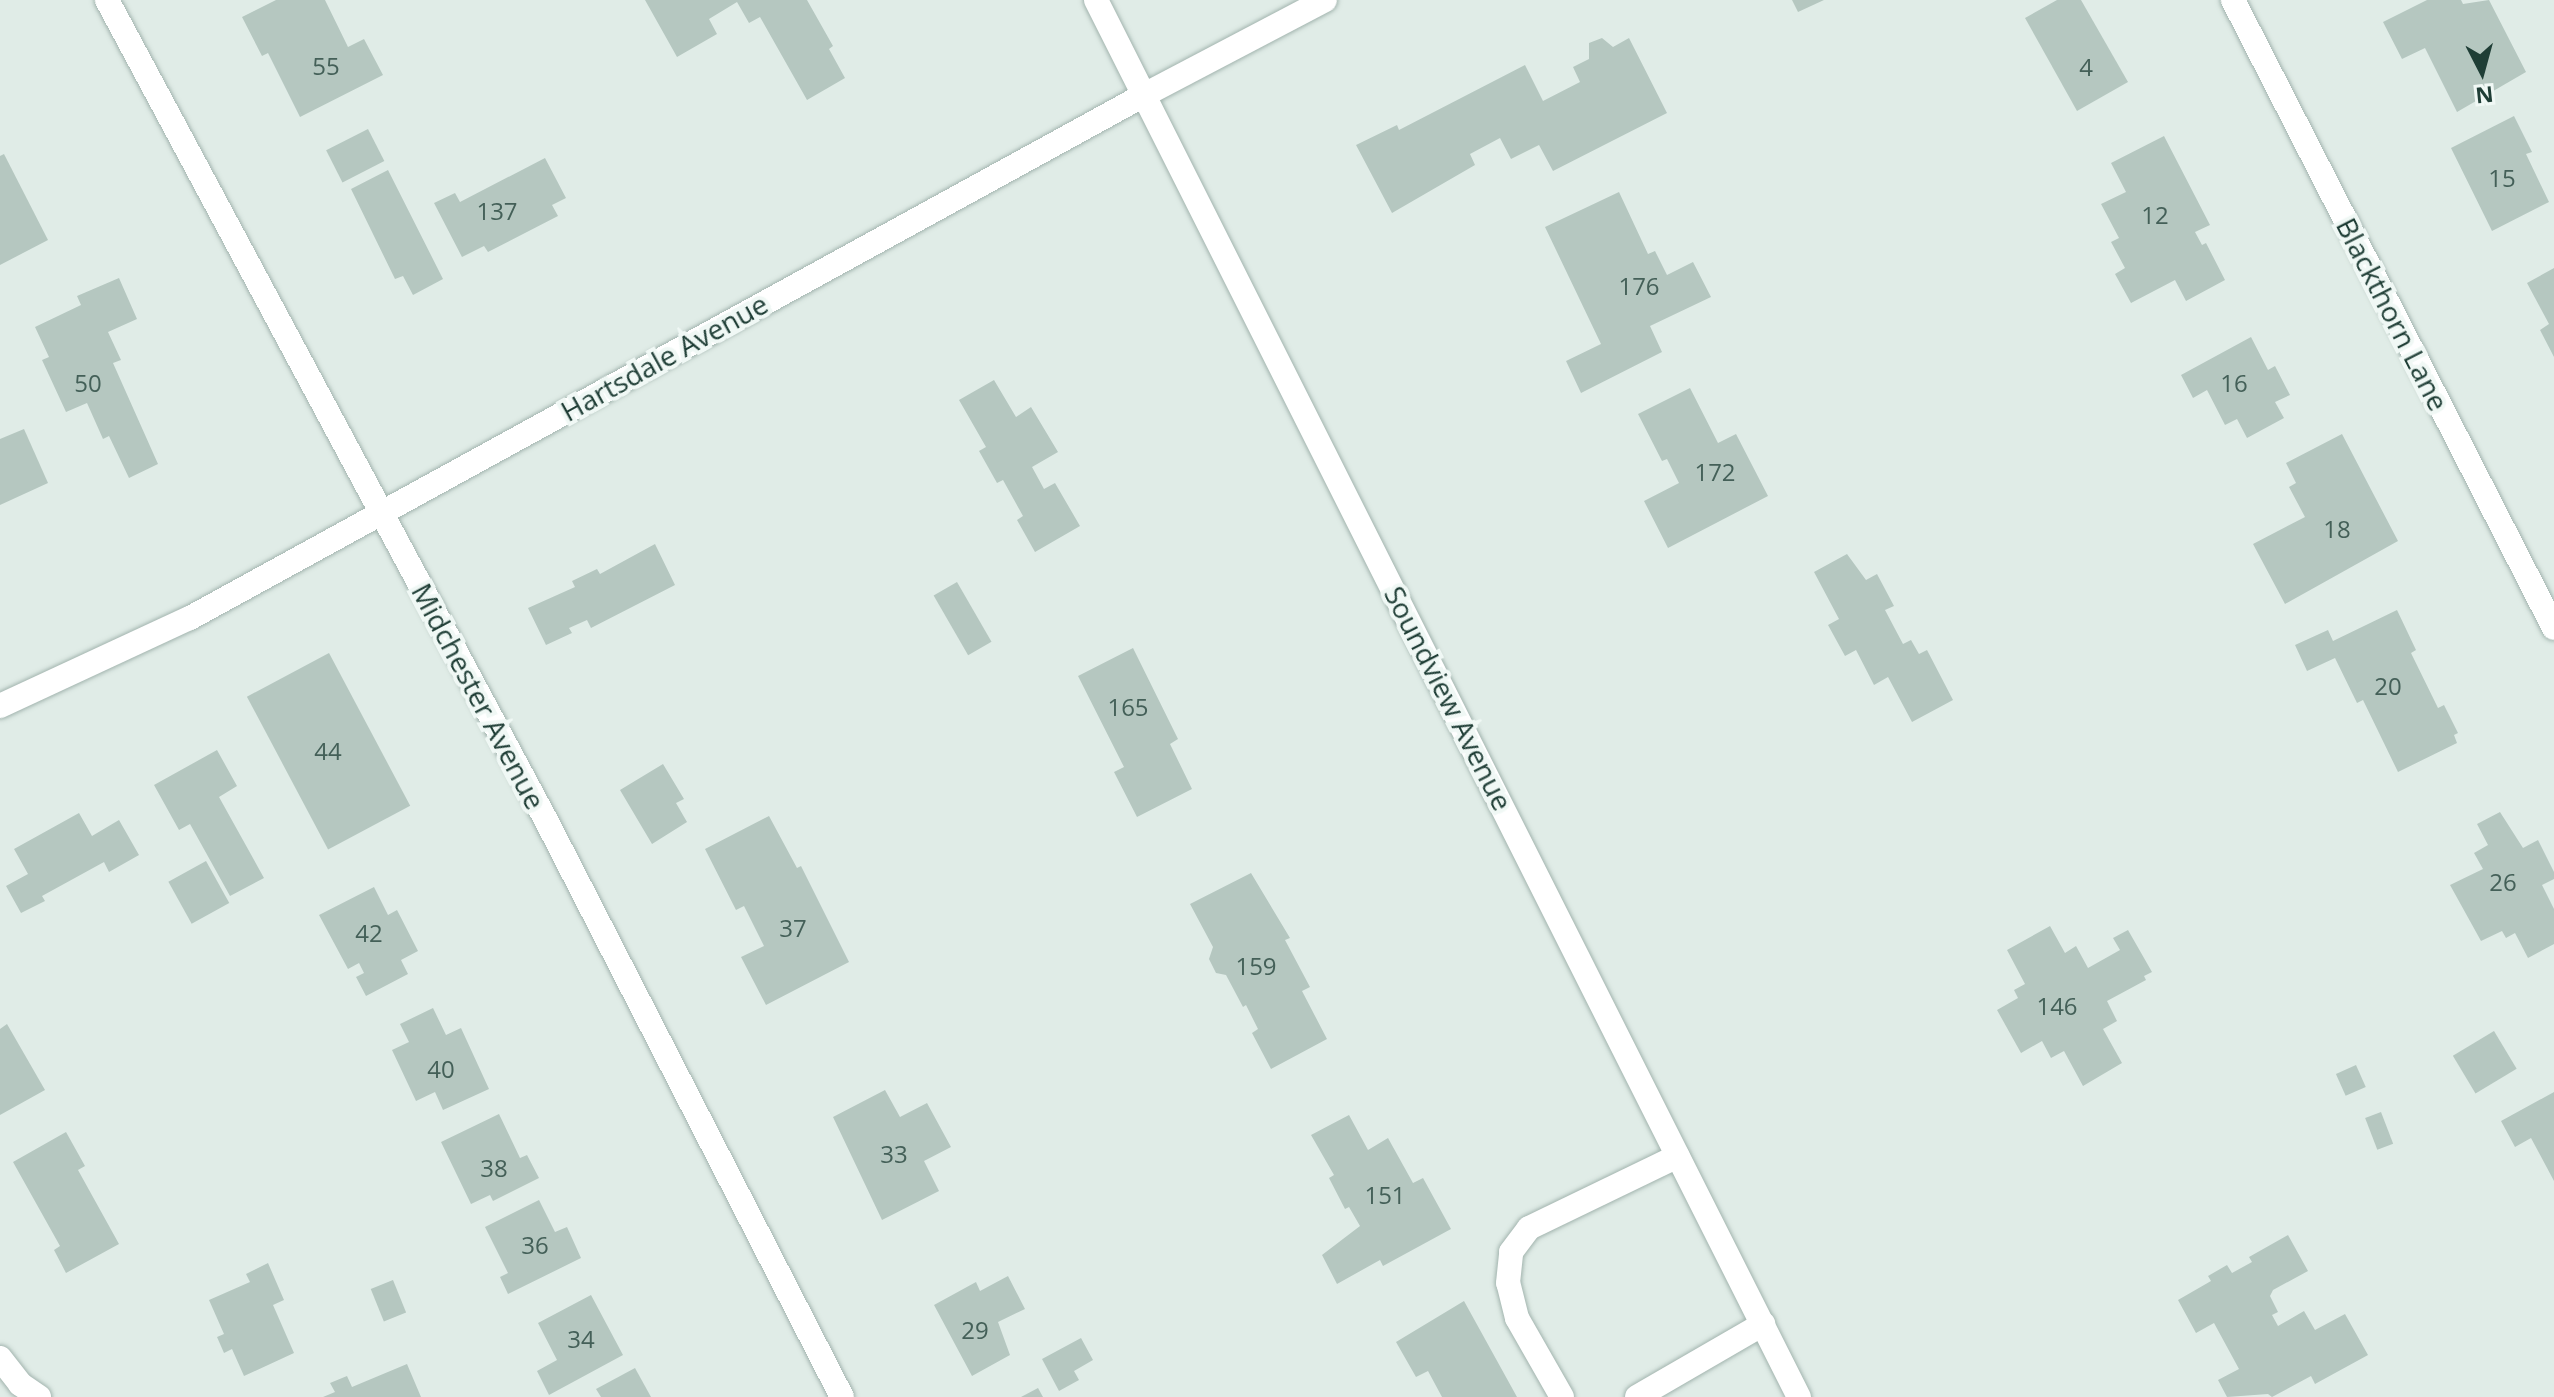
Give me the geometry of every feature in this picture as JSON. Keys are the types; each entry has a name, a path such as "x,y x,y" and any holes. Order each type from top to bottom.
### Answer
{"street":[{"name":"Midchester Avenue","path":"107,0 547,822 842,1397"},
{"name":"Soundview Avenue","path":"1096,0 1146,94 1799,1397"},
{"name":"Hartsdale Avenue","path":"0,706 190,618 380,511 1146,94 1325,0"},
{"name":"Blackthorn Lane","path":"2233,0 2554,628"},
{"path":"1562,1397 1517,1318 1508,1283 1511,1252 1529,1228 1678,1156"},
{"path":"1637,1397 1763,1324"},
{"path":"0,1358 20,1384 39,1397"}],"building":[{"path":"276,0 325,0 348,47 364,39 383,75 300,117 268,53 262,56 242,17"},
{"path":"645,0 807,0 833,46 829,49 845,78 807,100 760,17 749,23 737,2 709,19 717,34 677,57"},
{"path":"1792,0 1824,0 1798,12"},
{"path":"2057,0 2081,0 2128,82 2077,111 2025,18"},
{"path":"2427,0 2461,0 2463,4 2489,0 2526,72 2457,112 2425,48 2402,59 2383,22"},
{"path":"1602,38 1613,47 1629,38 1667,113 1553,171 1539,145 1511,159 1500,138 1470,154 1475,165 1392,213 1356,145 1397,125 1399,130 1525,65 1543,101 1580,82 1573,67 1589,59 1589,43"},
{"path":"2514,116 2532,152 2526,154 2549,202 2492,231 2451,148"},
{"path":"368,129 384,161 342,182 326,150"},
{"path":"2164,136 2210,225 2195,232 2202,245 2206,243 2225,280 2186,301 2175,280 2131,303 2115,274 2125,268 2111,242 2119,238 2101,204 2126,192 2111,163"},
{"path":"4,154 48,240 0,265 0,156"},
{"path":"545,158 566,198 552,205 558,216 488,252 484,246 462,257 434,203 455,193 460,202"},
{"path":"388,170 443,279 413,295 403,276 395,279 351,189"},
{"path":"1619,192 1648,254 1655,251 1667,275 1693,262 1711,297 1650,326 1662,352 1581,393 1566,361 1601,344 1545,227"},
{"path":"2554,268 2554,357 2540,330 2549,324 2527,283"},
{"path":"119,278 137,319 108,332 121,360 113,363 158,464 129,478 109,436 103,439 87,403 66,412 42,360 49,357 35,327 81,305 77,296"},
{"path":"2251,337 2268,370 2275,366 2290,395 2275,402 2284,418 2247,438 2237,419 2225,425 2207,390 2193,398 2181,375"},
{"path":"994,380 1016,417 1031,407 1058,452 1032,467 1044,489 1055,483 1080,526 1035,552 1017,520 1023,516 1003,480 997,483 979,451 986,447 959,400"},
{"path":"1690,388 1718,443 1736,434 1768,496 1668,548 1644,501 1679,483 1667,459 1662,461 1638,414"},
{"path":"24,429 48,483 0,505 0,439"},
{"path":"2342,434 2398,541 2285,604 2253,544 2305,517 2289,487 2296,483 2286,463"},
{"path":"655,544 675,585 591,628 587,620 569,628 572,633 546,645 528,608 575,587 572,581 597,569 600,574"},
{"path":"1847,554 1866,580 1877,574 1894,606 1885,610 1903,644 1911,640 1919,654 1927,650 1953,700 1912,722 1888,677 1874,685 1856,650 1845,656 1828,625 1839,619 1814,572"},
{"path":"957,582 992,642 968,655 934,596"},
{"path":"2397,610 2416,650 2411,653 2438,708 2444,705 2458,733 2454,735 2457,743 2398,772 2363,700 2357,703 2335,658 2307,671 2295,645 2328,630 2333,641"},
{"path":"1133,648 1178,739 1170,744 1192,789 1137,817 1114,772 1124,767 1078,676"},
{"path":"329,653 410,806 328,849 247,697"},
{"path":"217,750 237,786 219,797 264,878 230,896 190,824 179,830 154,785"},
{"path":"663,764 684,799 676,803 687,822 652,844 620,790"},
{"path":"2500,812 2523,848 2538,840 2554,872 2554,879 2542,885 2554,909 2554,944 2528,958 2515,933 2506,938 2502,931 2481,941 2450,885 2483,869 2474,853 2488,845 2477,824"},
{"path":"79,813 92,836 119,820 139,855 109,872 104,862 42,896 45,901 21,913 6,886 28,874 14,849"},
{"path":"769,816 797,868 801,866 849,962 766,1005 741,957 764,946 744,906 736,910 705,849"},
{"path":"206,861 229,903 192,924 168,882"},
{"path":"1251,873 1290,938 1285,940 1310,987 1302,991 1327,1039 1271,1069 1252,1033 1258,1029 1246,1005 1243,1007 1226,975 1216,973 1209,959 1213,947 1190,904"},
{"path":"374,887 388,915 397,910 418,951 401,960 408,974 366,996 356,977 364,973 359,963 348,969 319,915"},
{"path":"2050,926 2065,953 2076,946 2088,968 2120,950 2113,938 2128,930 2152,972 2144,976 2146,980 2107,1001 2117,1021 2103,1029 2122,1063 2083,1086 2064,1051 2051,1058 2042,1041 2021,1053 1997,1010 2018,998 2014,990 2025,984 2007,950"},
{"path":"433,1008 446,1035 461,1028 489,1089 443,1110 435,1092 416,1101 392,1050 409,1042 400,1024"},
{"path":"7,1024 45,1090 0,1115 0,1029"},
{"path":"2494,1031 2517,1069 2476,1093 2453,1056"},
{"path":"2356,1065 2366,1087 2346,1096 2336,1074"},
{"path":"885,1090 900,1117 927,1103 951,1147 924,1161 939,1191 882,1220 833,1117"},
{"path":"2554,1092 2554,1181 2531,1138 2515,1147 2501,1121"},
{"path":"2381,1112 2393,1144 2377,1150 2365,1118"},
{"path":"499,1114 520,1158 527,1155 539,1178 493,1201 490,1195 471,1204 441,1142"},
{"path":"1349,1115 1368,1150 1388,1138 1413,1183 1423,1178 1451,1229 1383,1266 1380,1260 1337,1284 1322,1255 1360,1226 1349,1207 1345,1209 1329,1178 1334,1175 1311,1135"},
{"path":"66,1132 85,1166 78,1170 119,1244 66,1273 54,1250 60,1246 13,1162"},
{"path":"539,1200 555,1232 567,1227 581,1258 508,1294 500,1277 508,1273 485,1227"},
{"path":"2288,1235 2308,1271 2273,1290 2270,1296 2278,1312 2272,1315 2278,1326 2304,1311 2315,1330 2345,1314 2368,1355 2315,1384 2311,1376 2272,1397 2268,1394 2227,1397 2218,1380 2239,1369 2214,1323 2196,1333 2178,1300 2211,1281 2208,1276 2227,1265 2232,1273 2252,1262 2249,1257"},
{"path":"268,1263 284,1300 273,1305 294,1353 244,1376 232,1349 224,1353 217,1337 224,1334 209,1300 250,1282 246,1274"},
{"path":"1008,1276 1025,1309 998,1322 1010,1355 972,1376 934,1305 976,1282 980,1291"},
{"path":"393,1280 406,1312 384,1321 371,1289"},
{"path":"591,1295 623,1355 549,1395 537,1371 557,1360 538,1323"},
{"path":"1464,1301 1517,1397 1442,1397 1428,1371 1416,1377 1396,1342"},
{"path":"1081,1338 1093,1360 1074,1371 1079,1380 1059,1391 1042,1359"},
{"path":"407,1364 421,1397 323,1397 335,1392 330,1383 347,1376 352,1387"},
{"path":"635,1368 651,1397 601,1397 596,1389"},
{"path":"1038,1388 1043,1397 1021,1397"}]}
